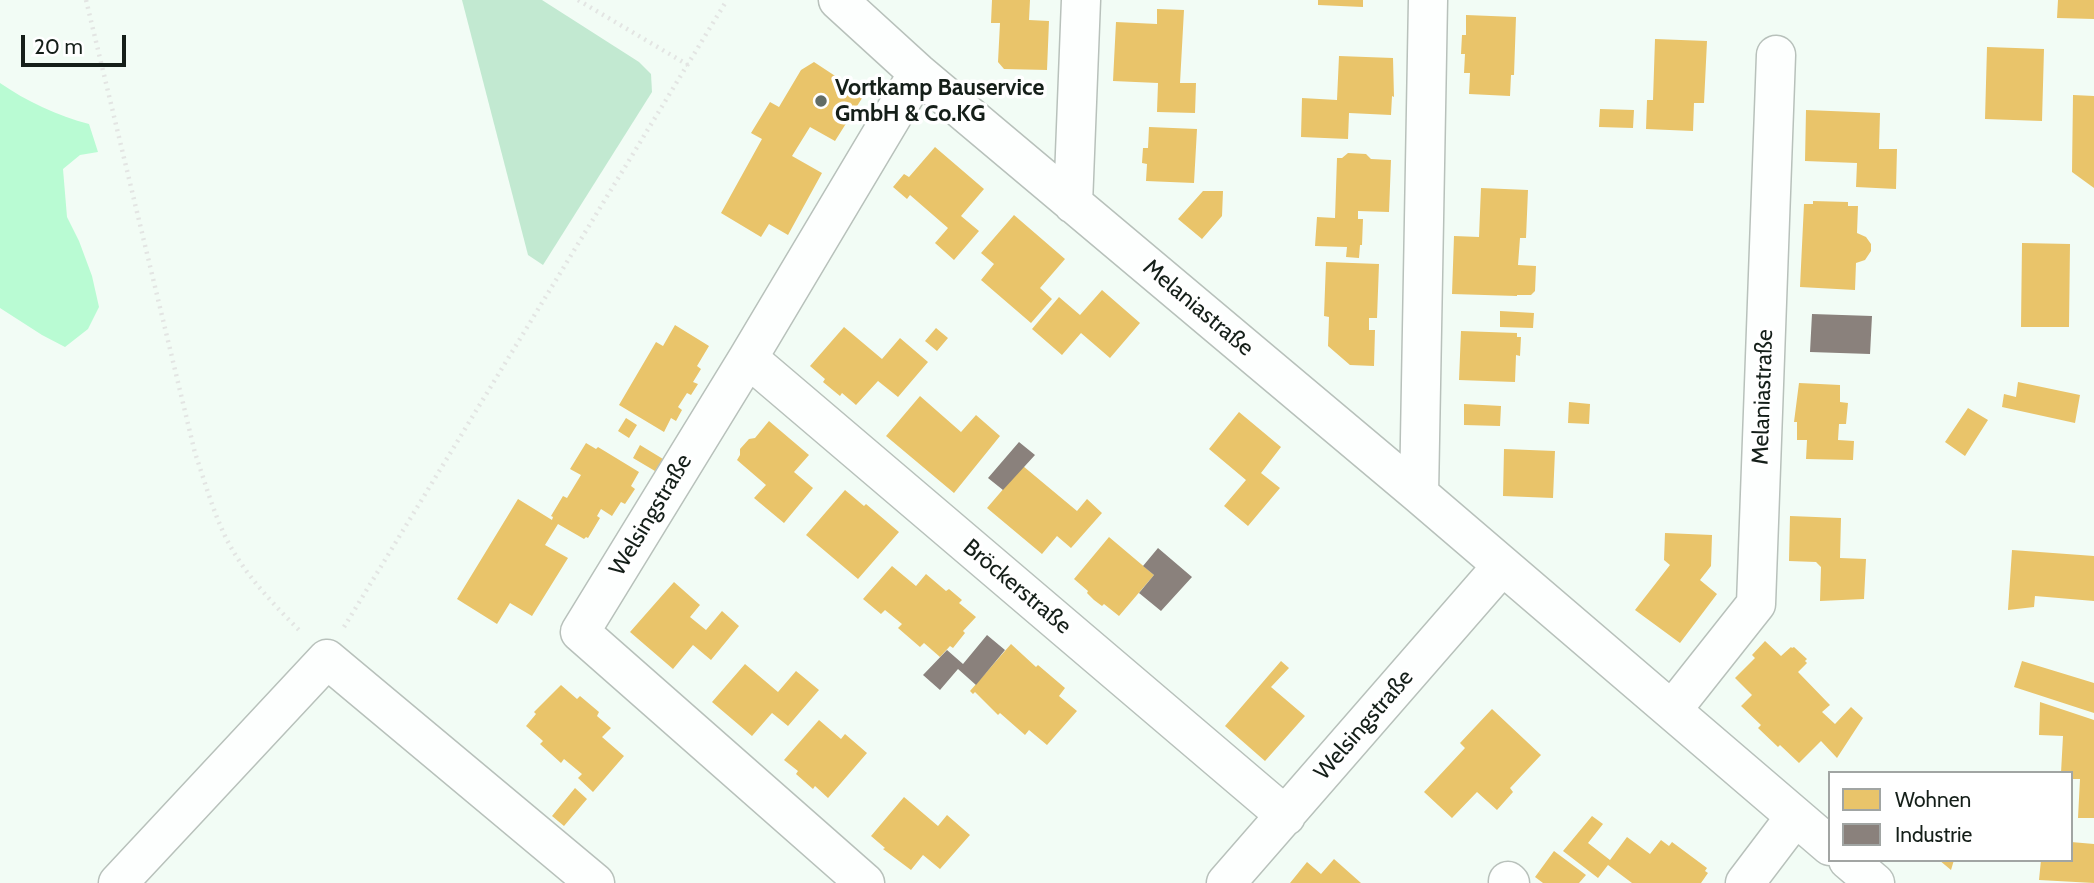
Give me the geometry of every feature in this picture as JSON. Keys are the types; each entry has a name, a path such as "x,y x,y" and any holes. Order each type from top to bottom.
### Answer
{"street":[{"name":"Melaniastraße","path":"838,0 918,73 1419,494 1828,844"},
{"path":"1073,204 1081,0"},
{"path":"1419,494 1428,0"},
{"name":"Melaniastraße","path":"1672,710 1756,604 1776,55"},
{"name":"Welsingstraße","path":"865,883 580,632 918,73"},
{"name":"Bröckerstraße","path":"748,358 1286,816"},
{"name":"Welsingstraße","path":"1226,883 1502,566"},
{"path":"118,883 327,659 595,883"},
{"path":"1745,883 1795,817"},
{"path":"1850,862 1875,883"}],"path":[{"path":"86,0 195,453 212,503 228,541 258,585 327,659 355,607 727,0"},
{"path":"578,0 688,65"}],"shaded area":[{"path":"462,0 542,0 639,62 651,74 652,92 543,265 528,255"},
{"path":"0,83 43,107 89,124 98,152 80,155 63,169 67,217 92,276 99,307 88,329 65,347 0,308"}],"building: Wohnen":[{"path":"992,0 1030,0 1029,20 1049,21 1047,70 1004,69 998,62 1000,23 991,23"},
{"path":"1318,0 1363,0 1363,7 1318,5"},
{"path":"2058,0 2094,0 2094,19 2057,18"},
{"path":"1157,9 1184,10 1180,83 1196,83 1195,113 1157,112 1158,83 1113,81 1116,22 1157,24"},
{"path":"1466,15 1516,17 1514,75 1511,75 1510,96 1469,94 1470,73 1464,73 1465,54 1461,54 1462,35 1466,35"},
{"path":"1655,39 1707,41 1704,103 1694,103 1693,131 1646,129 1647,100 1653,100"},
{"path":"1987,47 2044,49 2042,121 1985,119"},
{"path":"1339,56 1393,58 1394,97 1392,96 1391,115 1349,113 1348,139 1301,137 1302,98 1337,100"},
{"path":"814,62 864,95 835,141 810,127 792,156 822,173 788,235 769,224 761,237 721,213 762,139 751,133 770,102 779,107 801,70"},
{"path":"2073,95 2094,96 2094,188 2072,172"},
{"path":"1600,109 1634,110 1633,128 1599,127"},
{"path":"1806,110 1880,113 1879,149 1897,149 1896,189 1856,187 1857,163 1805,161"},
{"path":"1149,127 1197,129 1194,183 1146,181 1147,164 1142,163 1143,148 1148,148"},
{"path":"935,147 984,189 961,216 979,231 954,260 935,243 948,228 910,195 907,199 893,187 904,174 909,177"},
{"path":"1348,153 1366,154 1371,159 1391,160 1389,212 1358,211 1358,219 1363,219 1359,258 1346,257 1347,247 1315,246 1317,217 1335,218 1337,158"},
{"path":"1481,188 1528,190 1526,238 1520,238 1518,265 1536,266 1535,291 1531,295 1452,294 1454,236 1479,237"},
{"path":"1203,191 1223,191 1222,216 1202,239 1178,219"},
{"path":"1813,201 1848,202 1848,206 1858,206 1857,233 1866,237 1871,244 1871,251 1865,260 1856,263 1855,290 1800,287 1804,204 1813,204"},
{"path":"1014,215 1065,259 1040,288 1052,299 1031,323 981,280 994,264 981,253"},
{"path":"2022,243 2070,244 2069,327 2021,327"},
{"path":"1326,262 1379,264 1377,318 1369,318 1369,330 1375,330 1374,366 1350,365 1328,346 1329,317 1324,316"},
{"path":"1102,290 1140,323 1110,358 1081,333 1062,355 1032,329 1059,297 1080,315"},
{"path":"1500,311 1534,313 1533,328 1500,327"},
{"path":"675,325 709,346 697,366 701,369 693,382 698,384 691,395 687,393 678,407 682,410 676,421 671,418 664,432 619,405 656,342 663,346"},
{"path":"844,327 882,359 900,338 928,362 898,397 878,381 856,405 823,382 825,379 810,366"},
{"path":"936,328 948,338 937,351 925,341"},
{"path":"1461,331 1517,333 1517,337 1521,337 1520,356 1516,355 1515,382 1459,380"},
{"path":"2018,382 2080,395 2075,423 2002,407 2004,394 2016,397"},
{"path":"1799,383 1840,385 1840,402 1848,403 1846,424 1839,424 1838,440 1854,441 1853,460 1806,459 1807,440 1797,440 1797,422 1794,422"},
{"path":"920,396 961,432 976,415 1000,436 954,493 886,436"},
{"path":"1569,402 1590,404 1589,424 1568,423"},
{"path":"1464,404 1501,406 1500,426 1464,425"},
{"path":"1968,408 1988,420 1965,456 1945,442"},
{"path":"1239,412 1281,447 1261,473 1280,488 1248,526 1224,506 1246,480 1209,449"},
{"path":"626,418 637,425 629,438 618,431"},
{"path":"769,421 809,455 794,472 813,488 784,523 754,498 766,485 737,460 740,449 749,439 755,438"},
{"path":"586,443 596,449 598,447 639,472 631,486 635,489 625,504 621,502 612,516 601,509 597,516 600,518 588,538 584,539 558,524 545,545 568,558 532,616 510,603 497,624 457,599 518,499 552,520 551,516 563,496 567,498 581,475 570,469"},
{"path":"640,445 663,459 655,471 633,458"},
{"path":"1504,449 1555,451 1553,498 1503,496"},
{"path":"1023,466 1077,511 1087,499 1102,513 1071,548 1057,536 1042,554 987,508"},
{"path":"845,490 899,532 858,579 806,535"},
{"path":"1790,516 1841,518 1840,558 1866,559 1864,599 1820,601 1821,567 1816,562 1789,561"},
{"path":"1665,533 1712,535 1711,566 1700,580 1717,594 1680,643 1635,610 1670,565 1664,560"},
{"path":"1109,537 1154,575 1119,616 1094,600 1074,579"},
{"path":"2012,550 2094,556 2094,601 2035,596 2034,607 2008,610"},
{"path":"892,566 916,586 926,574 962,600 959,603 976,617 953,648 950,646 940,657 924,643 920,647 898,628 902,624 885,610 881,614 863,599"},
{"path":"674,582 700,605 690,617 706,630 722,611 739,626 711,660 693,645 673,669 630,632"},
{"path":"1765,641 1781,656 1794,647 1807,659 1807,663 1798,672 1830,705 1822,712 1835,724 1851,707 1863,718 1837,758 1821,741 1799,763 1758,728 1761,725 1741,706 1752,695 1735,678 1755,658 1752,655"},
{"path":"1011,644 1065,688 1059,696 1077,711 1047,745 1029,730 1025,735 1000,713 998,715 975,692 973,694 970,691"},
{"path":"1281,661 1289,668 1271,687 1305,716 1265,761 1225,726"},
{"path":"2022,661 2094,683 2094,713 2014,687"},
{"path":"745,664 778,692 796,671 819,690 788,726 772,713 752,736 712,702"},
{"path":"561,685 577,699 580,696 599,712 597,716 611,728 602,737 624,756 593,792 578,778 582,774 564,759 561,763 540,744 543,741 526,726 536,714 534,712"},
{"path":"2040,702 2094,720 2094,818 2078,818 2080,779 2073,779 2073,771 2061,771 2063,736 2039,735"},
{"path":"1492,709 1541,755 1510,788 1513,792 1497,810 1477,792 1452,818 1424,792 1465,748 1460,743"},
{"path":"819,720 841,739 845,734 867,753 828,798 815,786 813,789 796,774 798,771 784,760"},
{"path":"575,788 587,799 564,826 552,816"},
{"path":"904,797 938,826 947,815 970,835 940,869 923,855 911,870 883,849 885,848 871,836"},
{"path":"1592,816 1603,824 1588,843 1610,860 1627,837 1650,854 1661,840 1669,846 1672,842 1707,868 1705,871 1708,873 1701,883 1632,883 1608,865 1598,878 1563,851"},
{"path":"2073,842 2094,844 2094,883 2039,880 2041,862 2073,862"},
{"path":"1554,851 1586,875 1579,883 1543,883 1535,877"},
{"path":"1334,859 1361,883 1290,883 1307,862 1321,874"},
{"path":"1941,862 1953,862 1951,870"}],"building: Industrie":[{"path":"1812,314 1872,316 1870,354 1810,352"},
{"path":"1019,442 1035,455 1003,490 988,478"},
{"path":"1158,548 1192,577 1161,611 1139,593 1154,575 1143,566"},
{"path":"987,635 1005,650 976,685 958,669 940,690 923,675 947,650 963,664"}],"place":[{"name":"Vortkamp Bauservice GmbH & Co.KG","path":"821,101"}]}
